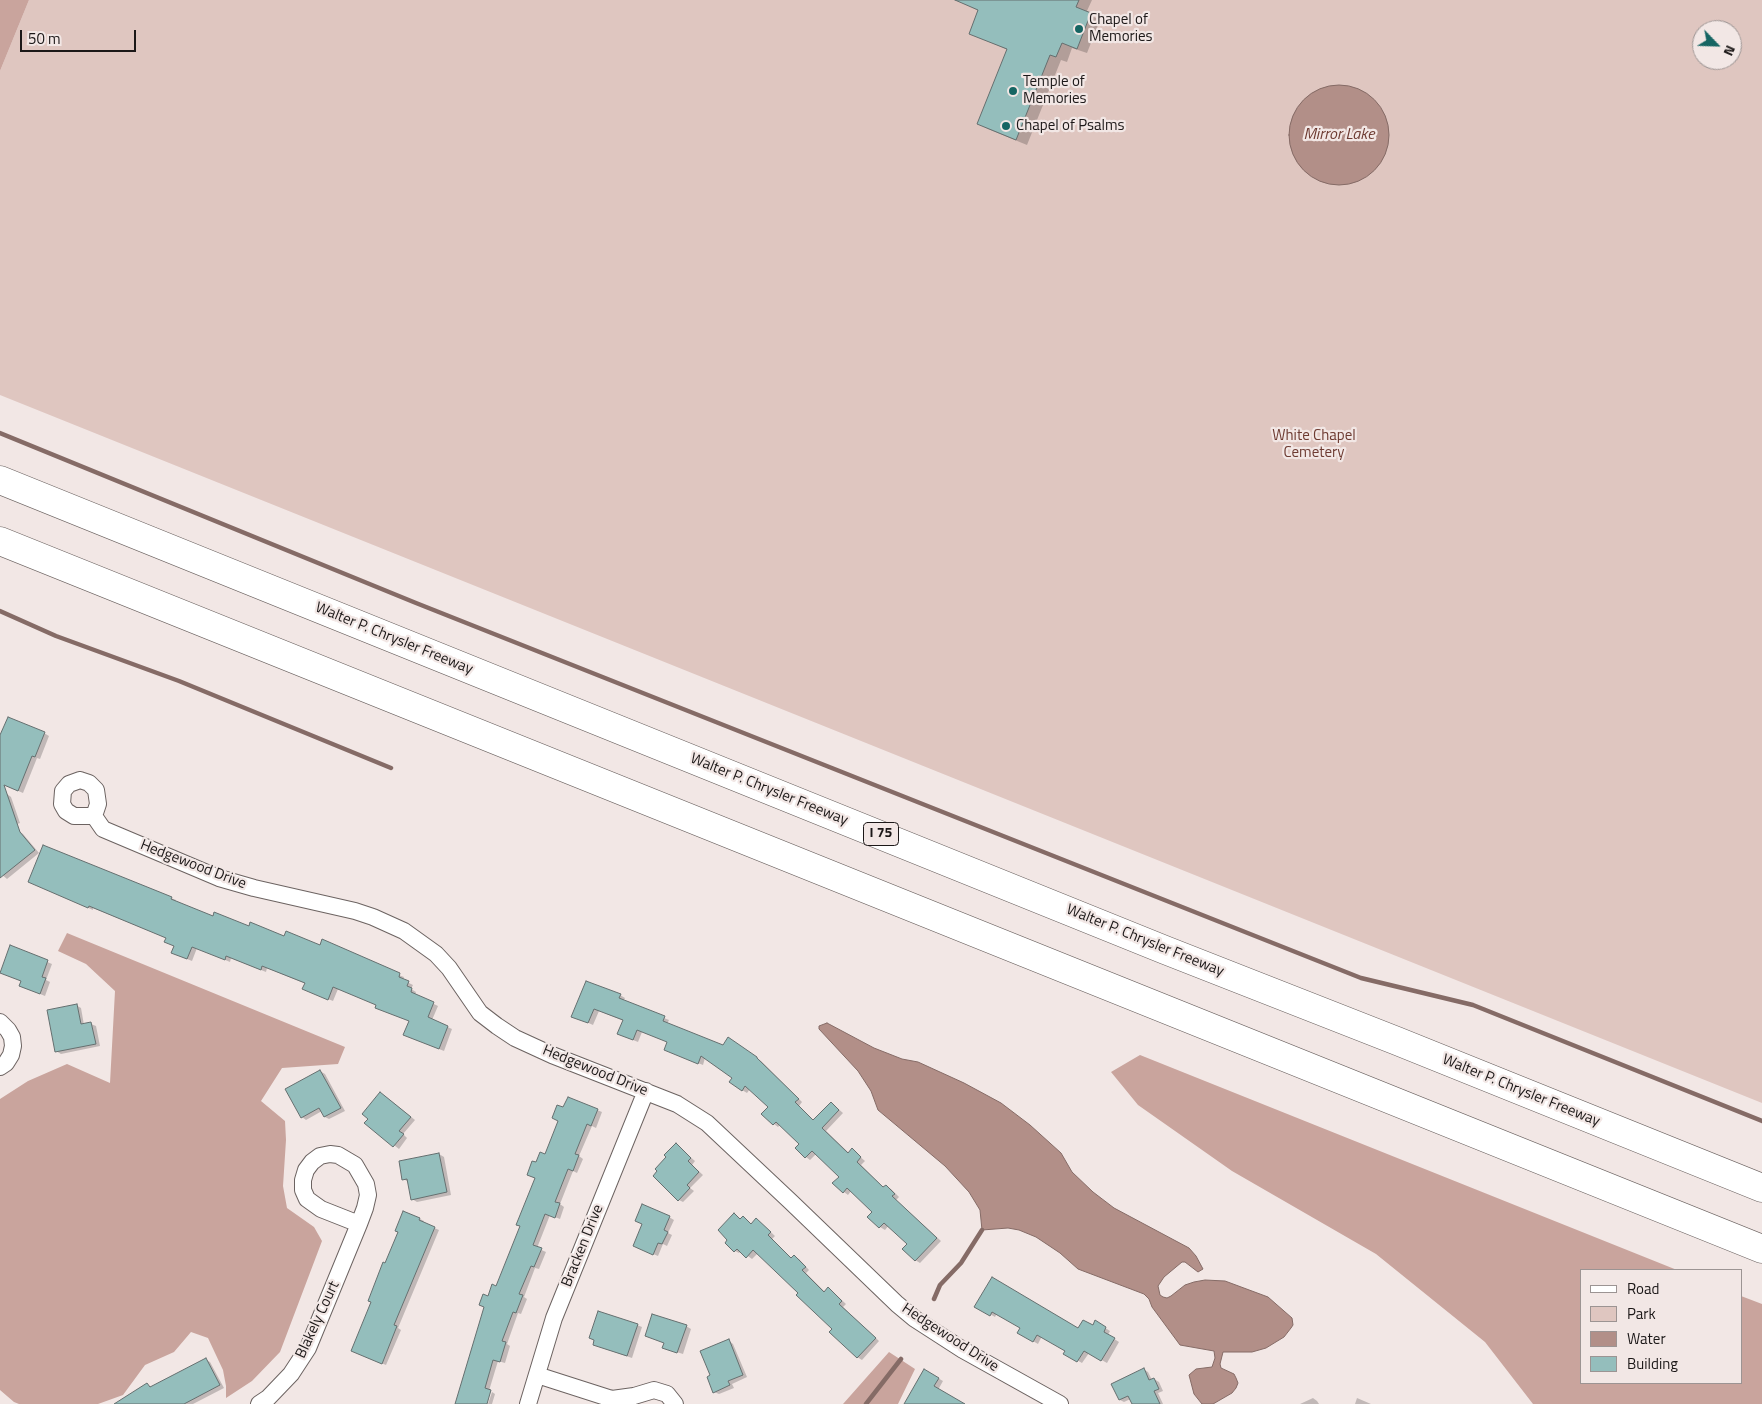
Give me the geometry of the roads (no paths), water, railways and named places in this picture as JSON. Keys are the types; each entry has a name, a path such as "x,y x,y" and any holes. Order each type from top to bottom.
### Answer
{"highway":[{"name":"Walter P. Chrysler Freeway","path":"0,480 1165,950 1406,1044 1762,1188"},
{"path":"0,541 1762,1249"}],"street":[{"name":"Hedgewood Drive","path":"94,816 102,829 220,878 254,888 355,911 390,924 419,940 449,968 480,1013 515,1038 552,1055 676,1104 707,1123 915,1319 963,1350 1060,1404"},
{"path":"0,1022 12,1037 13,1046 11,1055 6,1063 0,1067"},
{"name":"Bracken Drive","path":"528,1404 554,1318 646,1091"},
{"name":"Blakely Court","path":"259,1404 268,1398 291,1374 308,1348 366,1208 368,1195 366,1184 355,1165 338,1155 320,1156 312,1162 304,1175 303,1190 307,1199 321,1209 359,1224"},
{"path":"537,1375 616,1402 654,1390 667,1394 675,1404"}],"water":[{"name":"Mirror Lake","path":"1339,85 1358,89 1374,100 1385,116 1389,135 1385,154 1374,170 1358,181 1339,185 1320,181 1304,170 1293,154 1289,135 1293,116 1304,100 1320,89"},
{"path":"827,1023 874,1048 902,1059 918,1062 964,1083 1001,1103 1030,1125 1061,1153 1072,1172 1093,1192 1114,1208 1189,1248 1203,1269 1198,1272 1185,1262 1182,1262 1164,1277 1158,1286 1160,1295 1163,1297 1167,1298 1185,1285 1194,1282 1205,1280 1225,1281 1268,1297 1292,1318 1293,1325 1284,1337 1266,1348 1252,1352 1223,1352 1221,1368 1234,1374 1238,1383 1236,1388 1232,1393 1213,1404 1202,1404 1194,1394 1189,1375 1196,1369 1212,1367 1215,1358 1214,1351 1180,1345 1144,1294 1078,1269 1060,1253 1036,1237 1008,1228 982,1230 980,1210 969,1192 945,1166 878,1110 871,1091 858,1071 819,1029 819,1026"}],"waterway":[{"path":"0,433 416,603 1361,978 1473,1005 1762,1121"},
{"path":"0,611 56,636 179,681 391,768"},
{"path":"934,1299 940,1285 961,1263 982,1230"},
{"path":"866,1404 901,1359"}],"place":[{"name":"Chapel of Memories","path":"1079,29"},
{"name":"Temple of Memories","path":"1013,91"},
{"name":"Chapel of Psalms","path":"1006,126"}],"park label":[{"name":"White Chapel Cemetery","path":"1314,444"}]}
